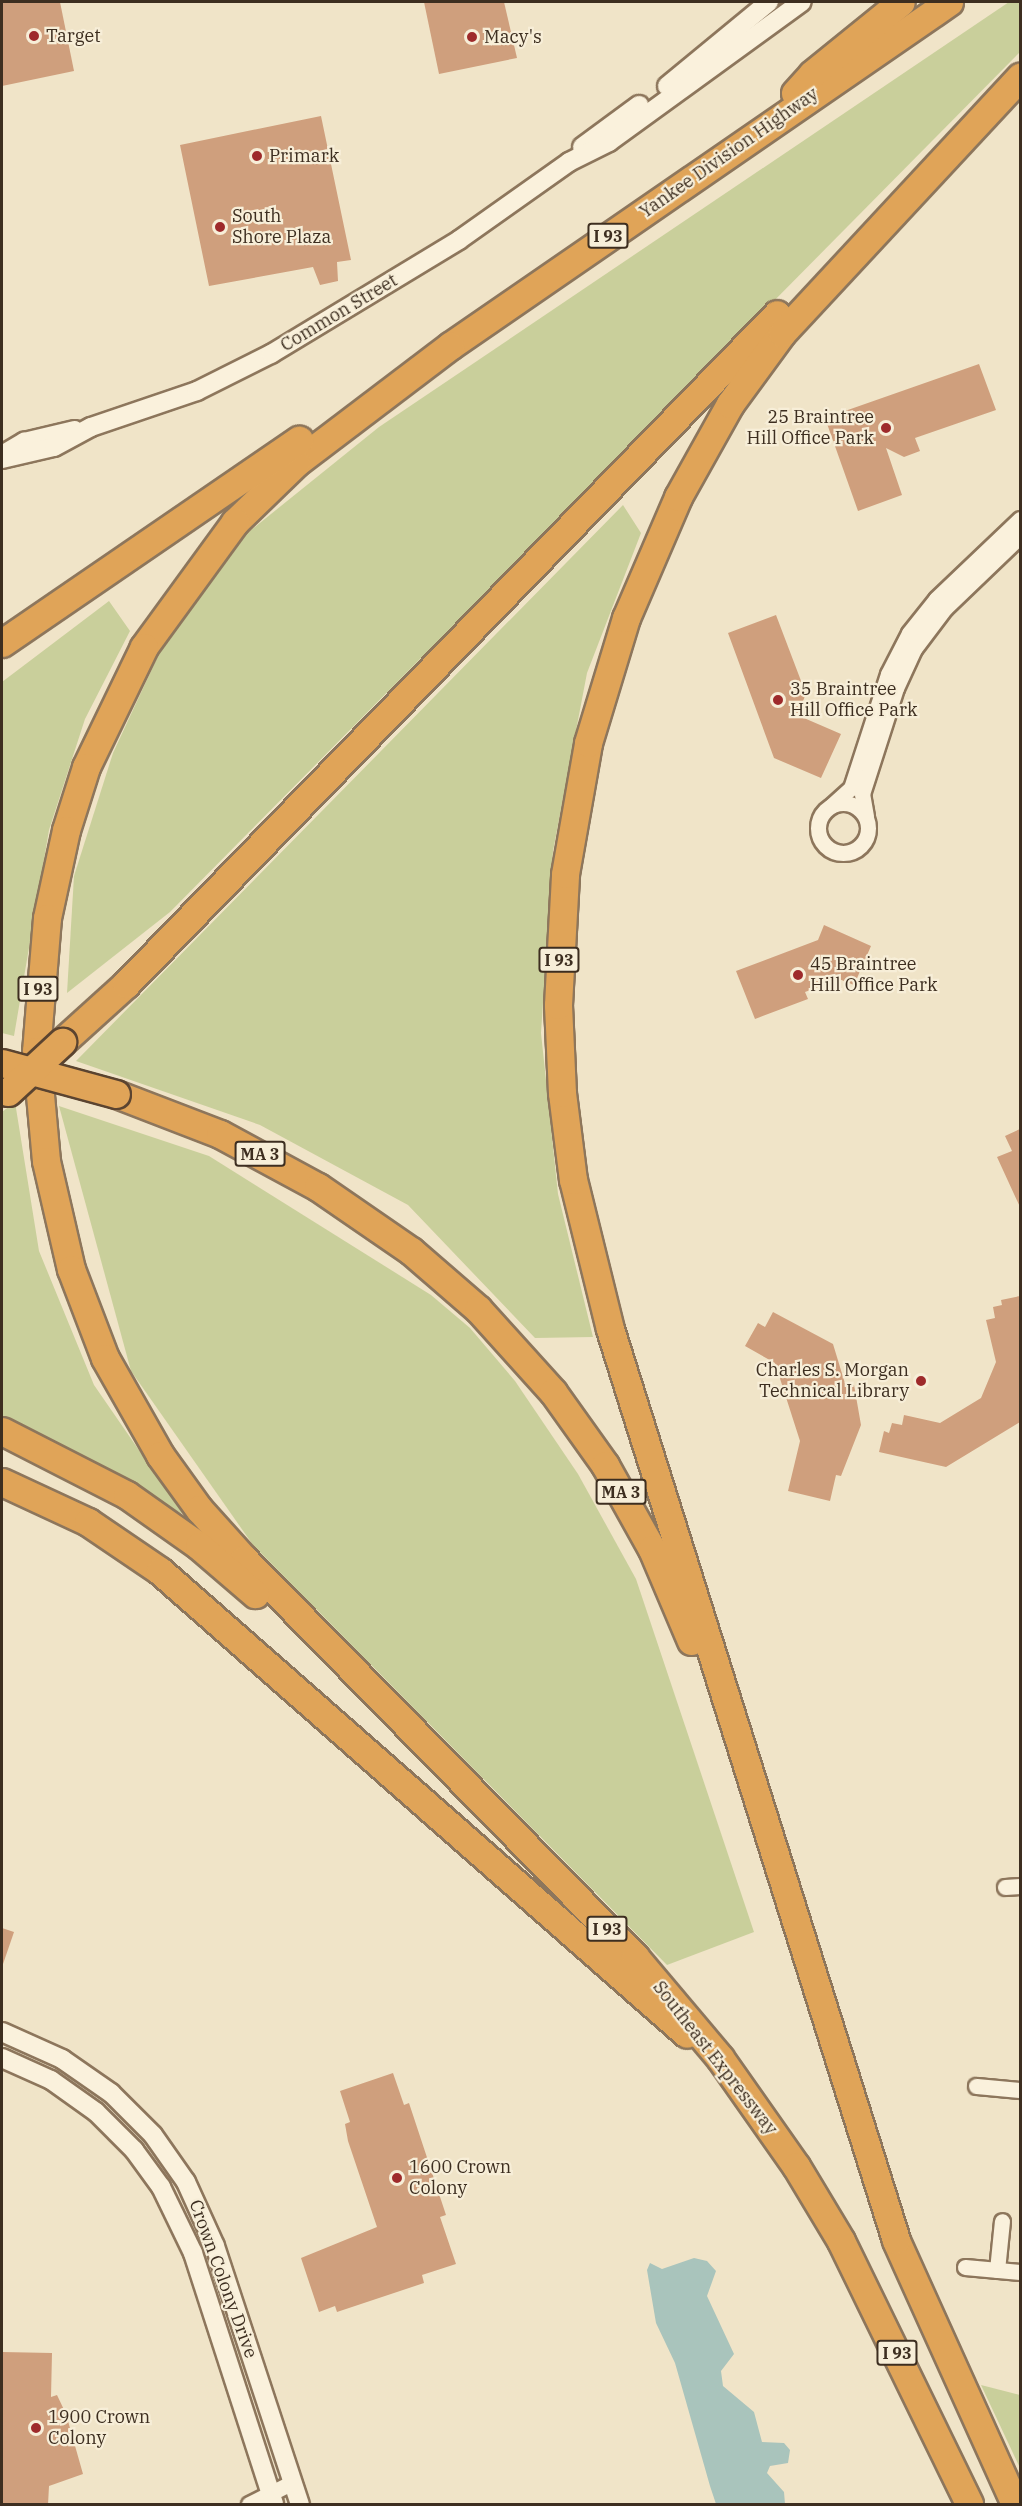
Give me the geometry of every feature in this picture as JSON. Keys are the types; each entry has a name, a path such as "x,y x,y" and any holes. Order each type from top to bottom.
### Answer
{"highway":[{"path":"766,127 812,74 901,2"},
{"name":"Yankee Division Highway","path":"450,346 949,2"},
{"name":"I 93","path":"1015,2505 901,2254 760,1808 584,1233 560,1060 563,895 578,787 604,680 641,576 678,496 718,423 768,350 1020,77"},
{"path":"4,1085 62,1042 143,967 855,233 917,186"},
{"path":"2,643 383,383 450,346"},
{"name":"I 93","path":"363,1681 199,1509 148,1436 105,1358 71,1269 50,1182 38,1094 37,1006 47,918 72,809 104,726 155,628 207,555 264,491 450,346"},
{"path":"2,1056 52,1075"},
{"name":"MA 3","path":"4,1085 52,1075 116,1094 230,1139 337,1199 437,1272 525,1358 593,1446 642,1529 686,1629 723,1732 760,1808"},
{"path":"2,1431 88,1472 163,1519 297,1633 363,1681"},
{"path":"2,1482 88,1522 160,1572 663,2016 720,2058"},
{"name":"Southeast Expressway","path":"363,1681 635,1957 720,2058 835,2231 969,2505"}],"street":[{"name":"Common Street","path":"569,162 585,144 681,76 769,2"},
{"name":"Common Street","path":"2,457 54,447 92,428 191,394 255,363 459,240 569,162 609,142 802,2"},
{"path":"1020,519 936,599 909,633 884,683 851,788 822,813 818,829 824,844 836,852 849,852 864,843 869,829 862,794 909,658 938,616 1020,536"},
{"path":"832,805 849,803 866,816"},
{"name":"Crown Colony Drive","path":"2,2032 57,2056 102,2086 145,2126 180,2173 211,2233 300,2505"},
{"name":"Crown Colony Drive","path":"2,2058 51,2080 96,2112 161,2187 192,2253 273,2499"},
{"path":"976,2086 1020,2090"},
{"path":"997,2270 1002,2221"},
{"path":"965,2267 1020,2272"},
{"path":"249,2505 273,2499 292,2482"}],"green space":[{"path":"1009,2 1020,2 1020,52 170,912 67,993 74,876 113,753 164,643 235,543 379,427"},
{"path":"623,505 641,533 587,673 553,851 541,1033 558,1194 593,1337 535,1338 408,1205 260,1125 76,1061"},
{"path":"109,601 130,631 85,719 49,830 14,1036 2,1033 2,682"},
{"path":"15,1102 39,1251 94,1385 183,1514 2,1418 2,1112"},
{"path":"59,1106 209,1156 431,1295 470,1328 515,1381 578,1474 636,1579 754,1932 667,1965 253,1545 131,1371"},
{"path":"981,2385 1020,2395 1020,2468"}],"water":[{"path":"694,2258 707,2261 716,2271 707,2296 734,2354 721,2371 723,2386 754,2412 762,2442 784,2443 790,2450 788,2463 770,2466 767,2473 784,2492 785,2504 716,2504 675,2363 656,2323 647,2270 650,2263 662,2269"}],"building":[{"name":"Target","path":"2,2 60,2 74,71 2,86"},
{"name":"Macy's","path":"424,2 504,2 517,58 439,74"},
{"path":"321,116 351,260 337,262 338,281 320,285 313,267 209,286 180,145"},
{"name":"25 Braintree Hill Office Park","path":"979,364 996,410 915,438 920,451 904,457 886,448 902,495 858,511 825,418"},
{"name":"35 Braintree Hill Office Park","path":"776,615 806,694 797,715 841,734 821,778 774,758 728,633"},
{"name":"45 Braintree Hill Office Park","path":"824,925 871,946 854,985 839,979 805,992 808,999 755,1019 736,971 818,940"},
{"path":"1020,1129 1020,1207 997,1157 1012,1151 1005,1136"},
{"path":"1020,1296 1020,1422 946,1467 879,1452 884,1431 889,1433 892,1423 902,1425 904,1415 940,1423 981,1398 996,1362 986,1320 995,1318 993,1307 1002,1305 1001,1300"},
{"path":"773,1312 833,1344 847,1390 854,1385 861,1425 841,1476 836,1475 830,1501 788,1491 800,1441 775,1363 745,1346 758,1323 765,1327"},
{"path":"2,1928 14,1932 3,1964 2,1964"},
{"name":"1600 Crown Colony","path":"393,2073 404,2105 409,2103 446,2215 440,2217 456,2264 422,2275 424,2283 337,2312 335,2306 319,2312 301,2258 377,2227 348,2141 345,2124 350,2122 340,2091"},
{"name":"1900 Crown Colony","path":"2,2352 52,2353 51,2397 57,2395 66,2414 83,2474 49,2486 48,2505 2,2505"}],"place":[{"name":"Target","path":"34,36"},
{"name":"Macy's","path":"472,37"},
{"name":"Primark","path":"257,156"},
{"name":"South Shore Plaza","path":"220,227"},
{"name":"25 Braintree Hill Office Park","path":"886,428"},
{"name":"35 Braintree Hill Office Park","path":"778,700"},
{"name":"45 Braintree Hill Office Park","path":"798,975"},
{"name":"Charles S. Morgan Technical Library","path":"921,1381"},
{"name":"1600 Crown Colony","path":"397,2178"},
{"name":"1900 Crown Colony","path":"36,2428"}]}
